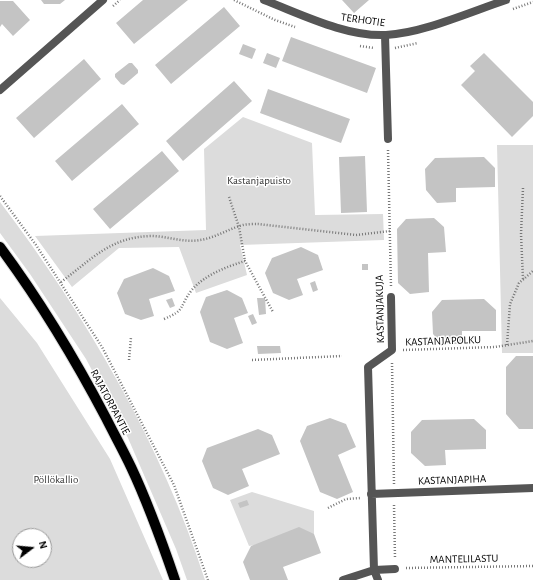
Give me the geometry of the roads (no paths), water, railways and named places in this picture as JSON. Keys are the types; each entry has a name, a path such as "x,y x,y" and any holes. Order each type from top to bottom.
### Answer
{"main road":[{"name":"RAJATORPANTIE","path":"0,248 45,313 98,403 131,467 175,580"}],"street":[{"path":"0,90 103,0"},
{"name":"TERHOTIE","path":"264,0 331,26 354,32 385,35 409,32 434,25 506,0"},
{"path":"385,35 388,139"},
{"name":"KASTANJAKUJA","path":"378,580 374,570 368,367 392,350 391,297"},
{"name":"KASTANJAPIHA","path":"371,494 533,488"},
{"path":"343,580 374,570 395,569"}],"park label":[{"name":"Kastanjapuisto","path":"259,181"},
{"name":"Pöllökallio","path":"56,480"}]}
